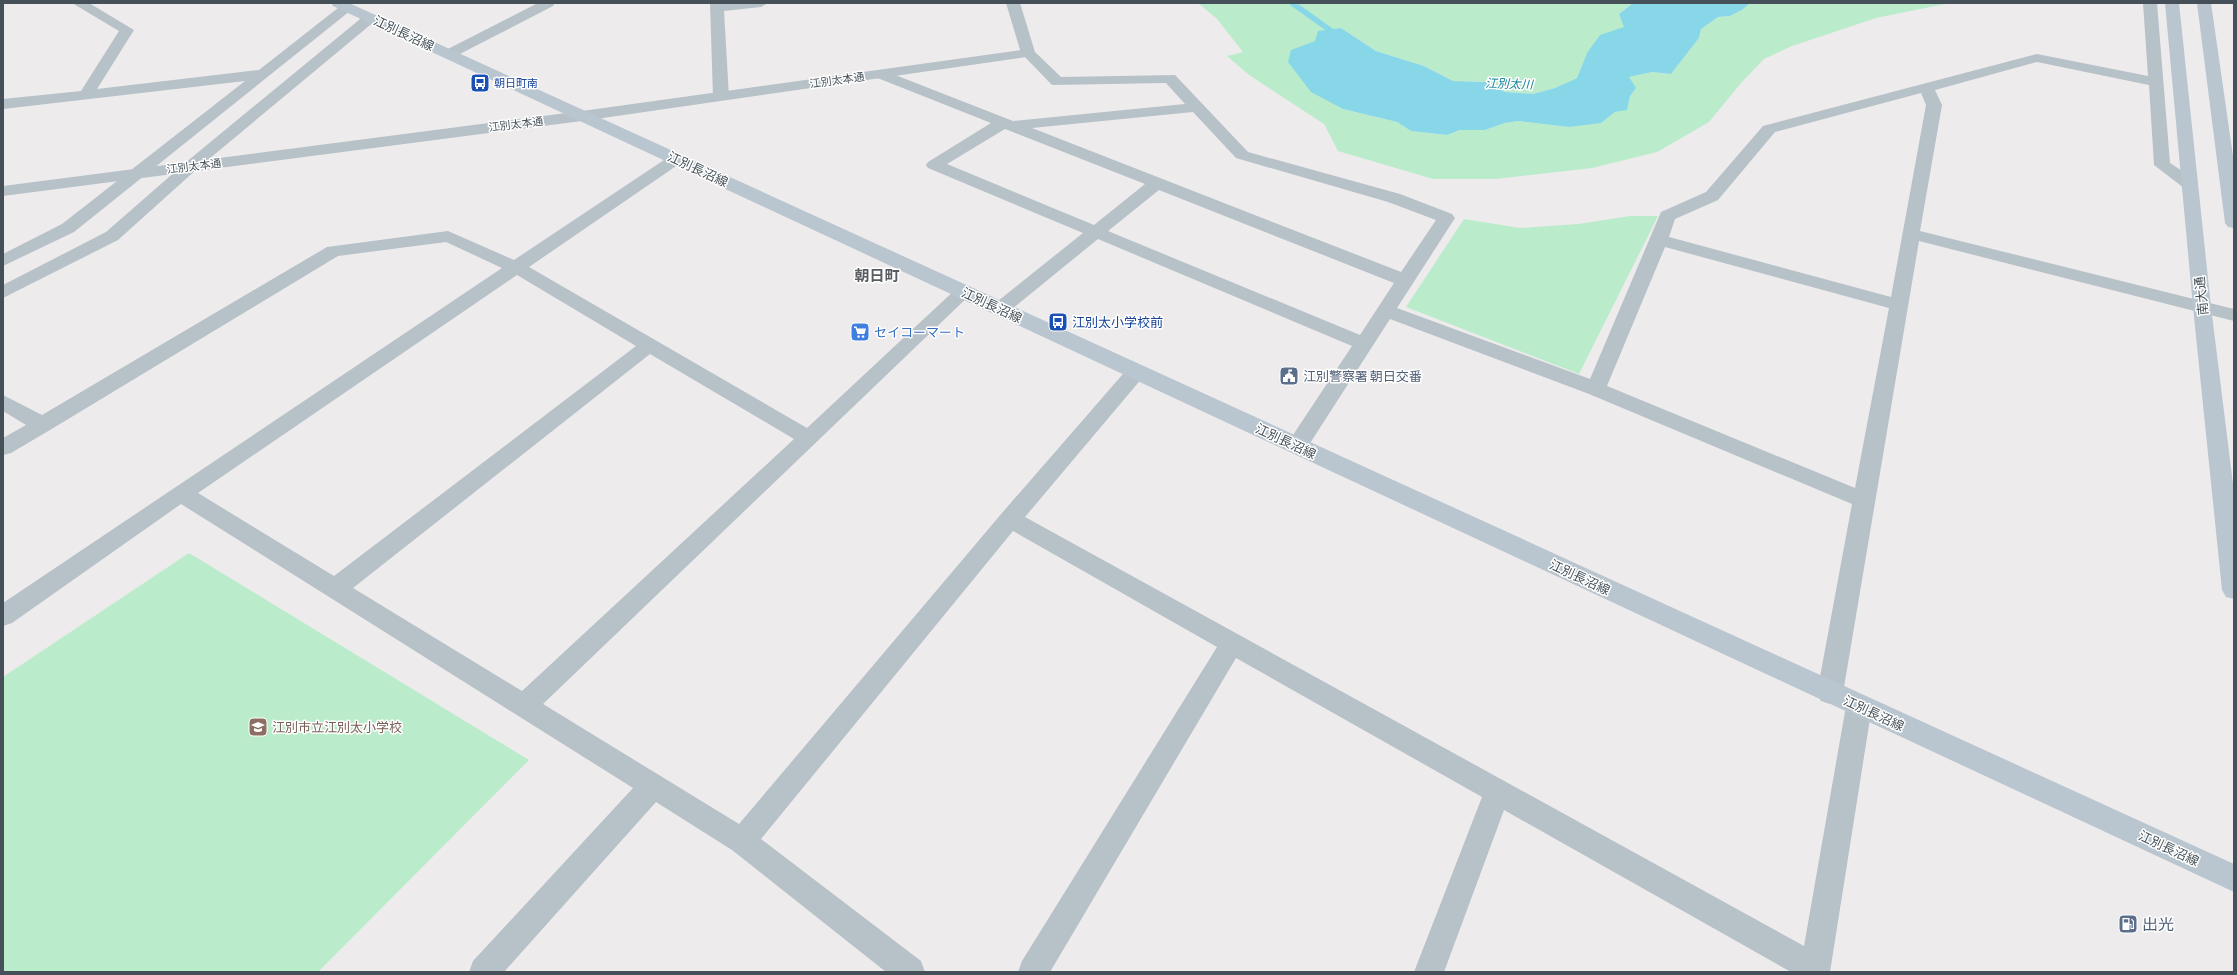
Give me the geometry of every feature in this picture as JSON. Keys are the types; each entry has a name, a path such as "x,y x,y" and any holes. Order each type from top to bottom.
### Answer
{"main road":[{"name":"南大通","path":"2172,3 2202,307 2234,590"},
{"path":"2204,3 2233,202 2234,223"},
{"name":"江別長沼線","path":"356,8 449,54 582,116 1830,693 2234,878"}],"street":[{"path":"79,3 127,30 86,94"},
{"path":"449,54 548,3"},
{"path":"721,97 717,6 761,3"},
{"path":"1013,3 1028,53 1057,82 1170,78 1242,155 1394,198 1446,218 1384,310 1297,446"},
{"path":"2150,3 2162,165 2190,184"},
{"path":"3,261 68,228 264,74 356,8"},
{"path":"3,292 112,236 191,166 356,8"},
{"name":"江別太本通","path":"3,191 582,116 1028,53"},
{"path":"1596,389 1659,240 1667,216 1712,196 1769,129 2037,58 2156,82"},
{"path":"3,104 264,74"},
{"path":"880,74 1404,280"},
{"path":"1830,693 1934,104 1926,87"},
{"path":"1197,107 1007,124 934,165 1363,343"},
{"path":"3,616 180,493 676,159"},
{"path":"1000,309 1157,183"},
{"path":"1911,234 2234,315"},
{"path":"3,448 333,251 448,236 516,267 808,438"},
{"path":"1659,240 1899,305"},
{"path":"524,706 964,292"},
{"path":"1384,310 1596,389 1864,500"},
{"path":"336,589 649,345"},
{"path":"742,841 1010,519 1136,372"},
{"path":"3,402 43,425"},
{"path":"180,493 742,841 910,972"},
{"path":"1010,519 1815,971 1859,706"},
{"path":"1033,972 1232,643"},
{"path":"484,972 653,786"},
{"path":"1429,972 1497,792"}],"green space":[{"path":"1198,3 1633,3 1619,14 1625,27 1587,53 1577,78 1555,88 1533,94 1505,92 1485,82 1453,81 1424,66 1376,51 1341,28 1343,109 1397,122 1411,131 1447,135 1460,130 1485,130 1505,123 1518,121 1569,127 1601,122 1615,112 1627,109 1630,96 1628,77 1652,72 1671,74 1699,38 1701,29 1718,17 1730,16 1742,10 1750,3 1950,3 1876,18 1792,46 1764,59 1741,83 1709,122 1657,152 1592,168 1496,179 1433,179 1338,151 1324,124 1249,75 1227,56 1243,52 1217,19"},
{"path":"1630,216 1658,216 1579,374 1406,307 1464,219 1520,228 1578,224"},
{"name":"江別市立江別太小学校","path":"189,553 529,760 318,972 3,972 3,677"}],"water":[{"path":"1633,3 1750,3 1742,10 1730,16 1718,17 1701,29 1699,38 1671,74 1652,72 1629,77 1636,88 1630,96 1627,110 1615,112 1601,123 1569,127 1518,121 1505,123 1485,130 1460,130 1447,135 1411,131 1397,122 1343,109 1311,92 1288,62 1291,50 1315,41 1318,31 1341,28 1376,51 1424,66 1453,81 1485,82 1505,92 1533,94 1555,88 1577,78 1587,53 1600,35 1624,27 1619,14"}],"waterway":[{"path":"1292,3 1337,35"}],"place":[{"name":"朝日町南","path":"480,83"},
{"name":"江別太小学校前","path":"1058,322"},
{"name":"セイコーマート","path":"860,332"},
{"name":"江別警察署 朝日交番","path":"1289,376"},
{"name":"江別市立江別太小学校","path":"258,727"},
{"name":"出光","path":"2128,924"}],"district":[{"name":"朝日町","path":"877,276"}],"water label":[{"name":"江別太川","path":"1509,84"}]}
